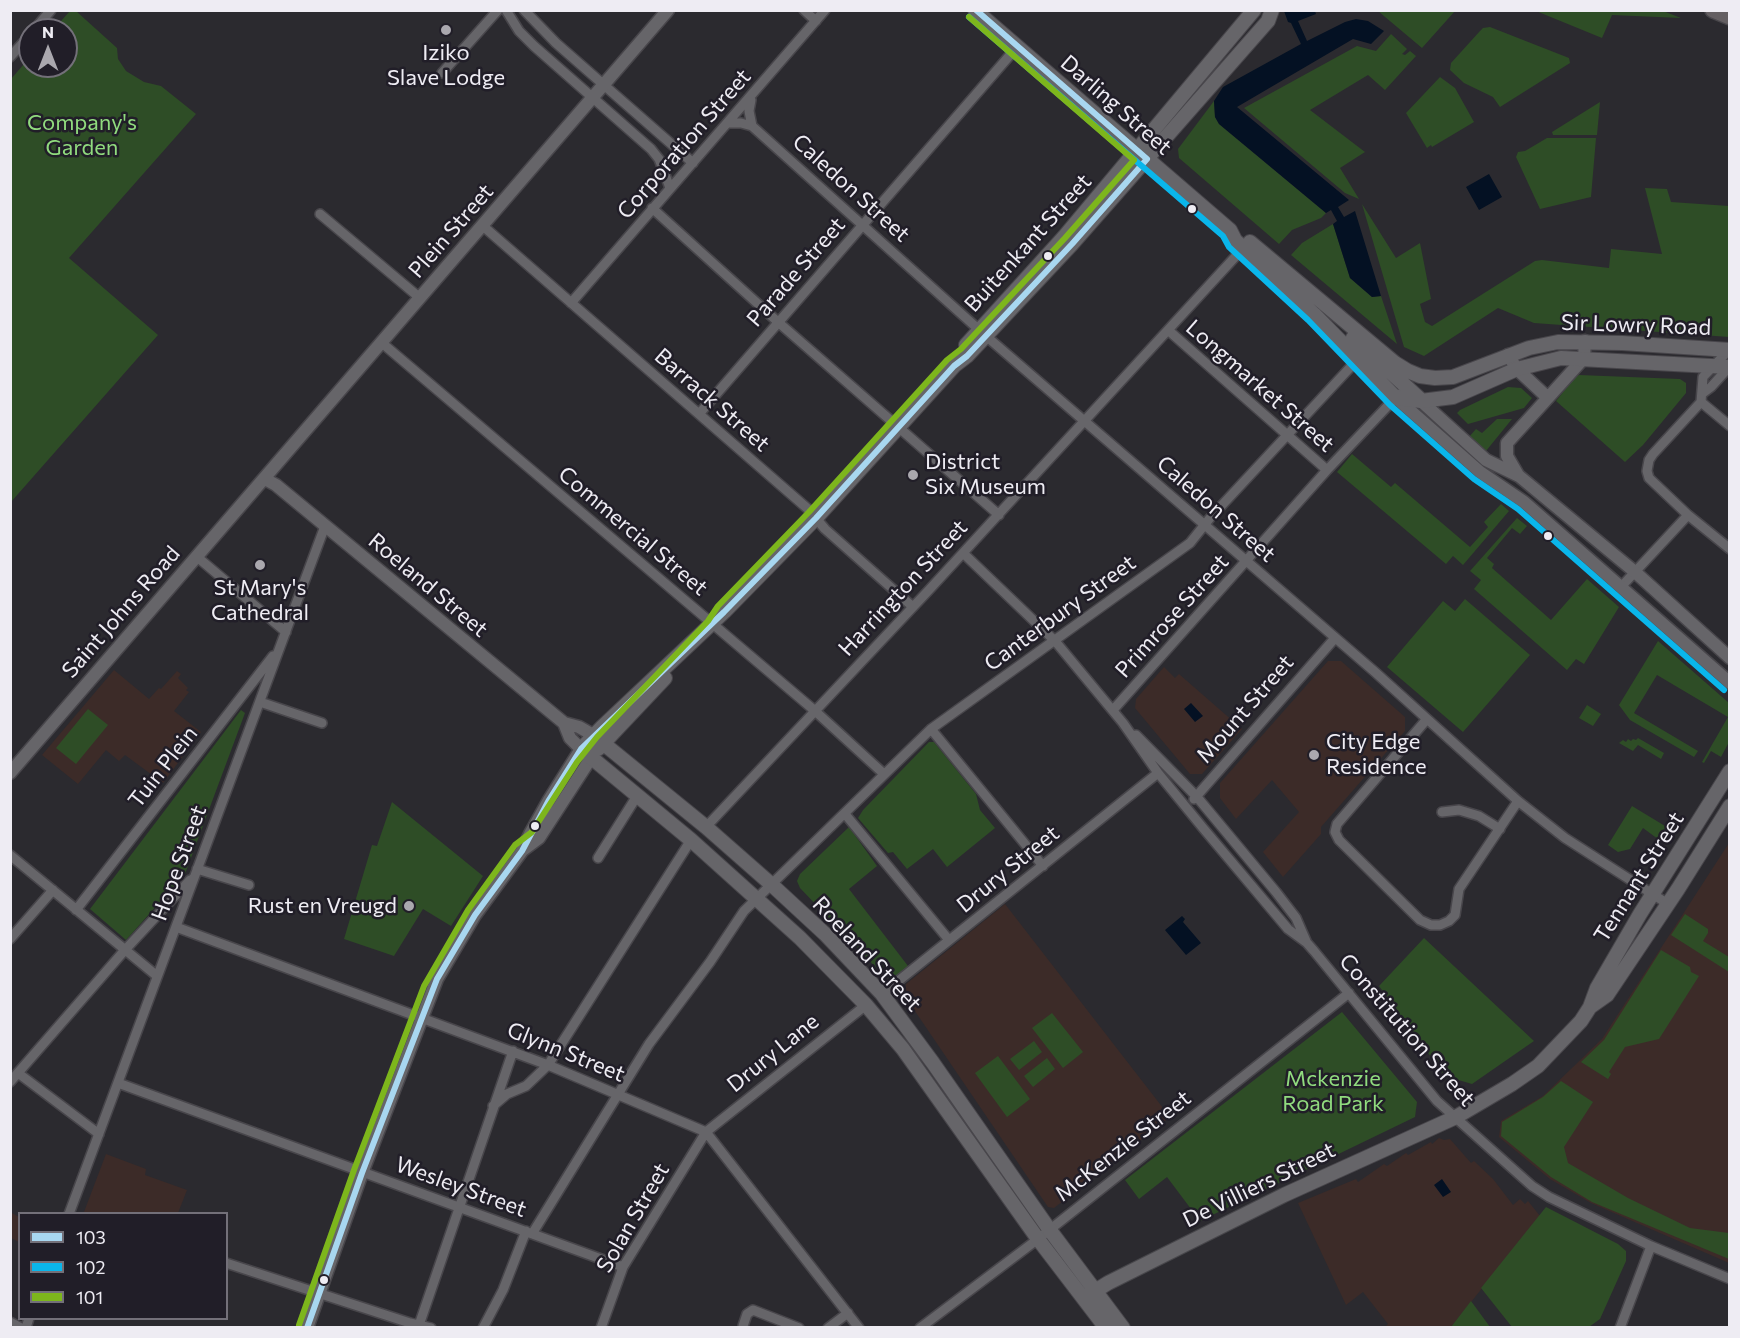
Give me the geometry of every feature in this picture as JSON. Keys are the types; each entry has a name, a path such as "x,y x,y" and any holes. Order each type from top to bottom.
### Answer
{"main road":[{"name":"Darling Street","path":"975,10 1230,230 1235,240 1247,245 1377,346"},
{"path":"1142,155 1254,10"},
{"path":"1142,155 1268,21 1272,10"},
{"path":"1713,10 1730,17"},
{"name":"Buitenkant Street","path":"586,753 816,518 954,366 967,356 982,332 1072,244 1142,155"},
{"name":"Darling Street","path":"1247,245 1358,359 1400,392"},
{"path":"1325,304 1400,392 1421,401"},
{"name":"Sir Lowry Road","path":"1377,346 1395,363 1408,371 1434,378 1454,377 1508,356 1551,343 1586,341 1729,350"},
{"name":"Sir Lowry Road","path":"1421,401 1453,397 1517,369 1552,360 1584,358 1726,367"},
{"name":"Roeland Street","path":"598,739 706,827 772,885 825,934 882,994 1049,1229 1090,1294 1106,1328"},
{"name":"Roeland Street","path":"586,753 692,840 808,946 866,1005 916,1068 1038,1239 1123,1328"},
{"name":"Tennant Street","path":"1590,1008 1597,988 1652,894 1730,771"},
{"name":"Tennant Street","path":"1456,1117 1539,1066 1569,1035 1590,1008 1607,995 1730,806"},
{"name":"De Villiers Street","path":"1090,1294 1284,1195 1456,1117"}],"street":[{"path":"442,73 498,10"},
{"path":"506,10 519,31 534,46 655,154 664,169 670,188"},
{"path":"524,10 556,43 693,163"},
{"name":"Plein Street","path":"265,479 668,10"},
{"path":"804,10 816,21"},
{"name":"Corporation Street","path":"571,303 825,10"},
{"name":"Parade Street","path":"699,414 1017,46"},
{"path":"752,96 748,111 752,126"},
{"path":"729,123 752,126"},
{"name":"Caledon Street","path":"752,126 982,332 1335,638 1518,801 1565,838 1668,904"},
{"path":"652,208 778,322 999,514"},
{"path":"320,214 420,298"},
{"name":"Barrack Street","path":"483,226 699,414 913,608"},
{"name":"Harrington Street","path":"706,827 913,608 1247,245"},
{"name":"Longmarket Street","path":"1168,330 1327,470"},
{"path":"1519,476 1509,462 1507,443 1584,358 1586,341"},
{"name":"Commercial Street","path":"382,343 885,774"},
{"path":"1729,350 1726,367 1712,387 1653,454 1648,465 1649,478 1688,515 1730,549"},
{"path":"1508,356 1517,369 1548,398"},
{"name":"Canterbury Street","path":"483,1328 529,1232 649,1044 720,947 738,916 931,729 1190,543 1209,518 1358,359"},
{"path":"1726,367 1703,377 1701,385 1702,398 1730,426"},
{"path":"1400,392 1480,472 1524,502 1730,683"},
{"name":"Primrose Street","path":"1113,711 1327,470 1400,392"},
{"path":"1421,401 1486,460 1519,476 1635,572 1730,658"},
{"name":"Roeland Street","path":"265,479 276,485 564,723 579,727 598,739"},
{"name":"Saint Johns Road","path":"10,773 265,479"},
{"path":"1620,588 1688,515"},
{"name":"Hope Street","path":"70,1212 326,526"},
{"name":"Constitution Street","path":"963,553 1055,641 1123,723 1158,773 1288,929 1307,943 1437,1101 1532,1186 1549,1197 1651,1246 1730,1279"},
{"path":"196,556 285,632"},
{"name":"Mount Street","path":"1186,806 1335,638"},
{"name":"Tuin Plein","path":"76,910 279,648"},
{"path":"260,702 322,723"},
{"path":"1427,719 1337,824 1335,832 1338,840 1420,920 1431,925 1440,925 1455,915 1459,889 1518,801"},
{"name":"Roeland Street","path":"564,723 570,738 586,753"},
{"name":"Constitution Street","path":"1123,723 1155,752 1197,796 1296,918 1307,943"},
{"path":"931,729 1043,866"},
{"name":"Buitenkant Street","path":"307,1328 362,1173 437,979 475,915 522,851 539,838 586,753"},
{"name":"Drury Street","path":"882,994 1158,773"},
{"path":"598,858 637,796"},
{"path":"1442,812 1459,810 1479,816 1500,829"},
{"path":"845,814 950,940"},
{"path":"493,1106 507,1094 526,1086 548,1065 692,840"},
{"path":"10,855 157,976"},
{"path":"10,1082 124,951 196,873 249,885"},
{"path":"10,939 53,890"},
{"name":"Glynn Street","path":"176,927 513,1051 706,1132 860,1328"},
{"name":"McKenzie Street","path":"920,1328 1038,1239 1349,993"},
{"name":"Drury Lane","path":"706,1132 866,1005"},
{"path":"419,1326 513,1051"},
{"path":"18,1073 99,1134"},
{"name":"Wesley Street","path":"118,1083 623,1267"},
{"name":"Solan Street","path":"601,1328 623,1267 706,1132"},
{"path":"1619,1326 1651,1246"},
{"path":"228,1264 431,1328"},
{"path":"742,1326 747,1314 753,1310 799,1328"},
{"path":"828,1328 848,1313"},
{"path":"10,1322 24,1328"}],"shaded area":[{"name":"City Edge Residence","path":"1328,661 1341,661 1405,717 1405,731 1321,827 1321,834 1283,877 1263,852 1299,812 1272,780 1236,819 1220,798 1220,783"},
{"path":"1164,667 1175,678 1179,674 1242,729 1202,774 1190,774 1135,708 1136,699"},
{"path":"114,670 149,699 177,671 181,674 178,678 188,688 186,690 189,692 174,711 201,732 163,783 125,755 119,761 106,750 78,784 42,755"},
{"path":"1729,843 1729,1263 1591,1203 1550,1179 1499,1137 1501,1121 1543,1096 1602,1039"},
{"path":"1005,904 1170,1117 1054,1208 1048,1207 904,995 906,984"},
{"path":"1439,1138 1450,1139 1471,1163 1474,1161 1493,1179 1513,1205 1520,1199 1525,1204 1528,1201 1540,1216 1451,1327 1385,1327 1388,1324 1363,1292 1346,1305 1298,1203 1356,1179 1358,1182 1384,1164 1387,1166 1406,1153 1408,1155 1431,1142 1432,1144"},
{"path":"106,1154 146,1169 145,1175 187,1190 178,1212 84,1212"},
{"path":"10,1212 18,1216 18,1242 11,1238"}],"green space":[{"name":"Company's Garden","path":"70,11 76,11 117,48 118,59 126,71 144,82 161,86 196,114 69,258 158,335 11,502 11,79 18,71 18,78 78,78 78,18 64,18"},
{"path":"1378,11 1455,11 1422,48"},
{"path":"1536,11 1663,11 1681,18 1612,15 1602,38"},
{"path":"1490,27 1569,58 1570,63 1500,107 1493,97 1464,83 1450,70 1451,63 1480,31"},
{"path":"1391,34 1407,49 1402,54 1405,55 1410,51 1416,56 1385,90 1368,75 1310,110 1365,152 1340,168 1359,199 1345,193 1244,108 1357,46 1376,51"},
{"path":"1440,77 1455,88 1474,122 1427,148 1406,113"},
{"path":"1214,101 1215,117 1219,124 1326,213 1321,218 1292,230 1279,244 1179,158 1178,149"},
{"path":"1600,102 1597,135 1553,135 1552,132"},
{"path":"1547,138 1596,138 1591,197 1540,209 1516,157 1518,152 1525,151"},
{"path":"1645,188 1667,189 1671,202 1729,206 1729,337 1534,323 1498,308 1424,356 1404,347 1362,204 1396,258 1420,243 1431,299 1420,304 1425,322 1432,326 1535,261 1609,268 1611,249 1662,254"},
{"path":"1333,224 1350,278 1372,297 1381,296 1397,344 1291,255 1302,243"},
{"path":"1579,375 1680,379 1686,383 1686,393 1643,445 1625,462 1556,401"},
{"path":"1508,387 1521,388 1532,398 1524,408 1468,424 1457,413 1460,410"},
{"path":"1497,419 1512,419 1486,451 1468,438 1476,429 1482,433"},
{"path":"1352,454 1391,487 1395,483 1470,547 1488,527 1484,522 1501,504 1509,511 1463,565 1453,556 1446,564 1337,472"},
{"path":"1517,518 1527,526 1520,534 1512,528 1487,558 1494,564 1492,568 1551,620 1587,579 1619,607 1584,664 1576,659 1567,670 1474,589 1481,580 1470,571"},
{"path":"1465,599 1530,655 1463,732 1387,667 1443,601 1455,611"},
{"path":"1658,641 1729,703 1729,742 1721,757 1711,751 1704,763 1702,762 1728,717 1657,675 1634,713 1698,751 1694,757 1630,720 1619,705"},
{"path":"1587,705 1601,714 1593,726 1579,718"},
{"path":"88,709 108,725 76,764 56,748"},
{"path":"241,710 245,713 185,874 126,940 90,909"},
{"path":"1638,738 1664,753 1661,759 1638,745 1633,751 1619,743 1623,740 1626,742 1628,739 1631,741"},
{"path":"929,742 934,742 976,794 980,810 995,828 947,867 933,849 907,869 893,852 888,853 858,818 863,810"},
{"path":"392,802 483,876 451,926 423,909 394,956 344,939 372,845 377,846"},
{"path":"1632,806 1670,829 1662,842 1643,828 1630,849 1618,852 1608,845"},
{"path":"849,827 877,866 849,889 908,966 895,977 884,976 800,888 797,881 800,874"},
{"path":"1685,914 1708,929 1703,941 1729,957 1729,972 1671,935"},
{"path":"1424,938 1534,1041 1472,1084 1445,1076 1379,986"},
{"path":"1661,950 1690,967 1691,972 1699,976 1659,1039 1625,1047 1609,1072 1611,1074 1608,1079 1581,1062 1604,1040"},
{"name":"Mckenzie Road Park","path":"1342,1012 1417,1102 1415,1117 1200,1221 1167,1177 1139,1199 1125,1180"},
{"path":"1052,1013 1083,1052 1063,1068 1032,1028"},
{"path":"1034,1041 1042,1052 1019,1070 1010,1059"},
{"path":"998,1056 1030,1099 1007,1117 975,1073"},
{"path":"1047,1058 1055,1069 1033,1087 1024,1076"},
{"path":"1561,1081 1593,1102 1564,1147 1568,1163 1628,1198 1690,1228 1729,1233 1729,1259 1592,1202 1551,1177 1501,1136 1502,1122 1543,1097"},
{"path":"1546,1207 1618,1244 1626,1251 1626,1261 1600,1319 1589,1327 1512,1327 1481,1288"},
{"path":"1471,1301 1490,1327 1451,1327"}],"water":[{"path":"1284,11 1315,11 1316,14 1298,21 1307,41 1356,19 1368,21 1384,31 1371,44 1353,39 1237,107 1349,200 1338,207 1344,217 1355,211 1381,296 1372,297 1350,278 1333,224 1337,221 1331,210 1326,213 1219,124 1215,117 1214,101 1223,87 1301,44"},
{"path":"1489,174 1502,197 1479,210 1466,187"},
{"path":"1191,703 1203,716 1195,722 1184,709"},
{"path":"1182,916 1185,919 1183,922 1201,943 1186,955 1165,930"},
{"path":"1442,1179 1451,1192 1443,1197 1434,1185"}],"transit line":[{"name":"103","path":"307,1328 362,1173 437,979 475,915 522,851 549,800 581,749 724,612 816,518 954,366 967,356 1072,244 1147,159 976,10"},
{"name":"102","path":"969,17 1223,236 1229,247 1308,320 1390,405 1474,479 1518,509 1724,690"},
{"name":"101","path":"299,1325 354,1170 424,986 468,910 515,845 532,832 577,762 597,737 708,621 718,606 809,512 947,360 961,349 1065,238 1134,160 969,17"}],"place":[{"name":"Iziko Slave Lodge","path":"446,30"},
{"name":"District Six Museum","path":"913,475"},
{"name":"St Mary's Cathedral","path":"260,565"},
{"name":"City Edge Residence","path":"1314,755"},
{"name":"Rust en Vreugd","path":"409,906"}]}
